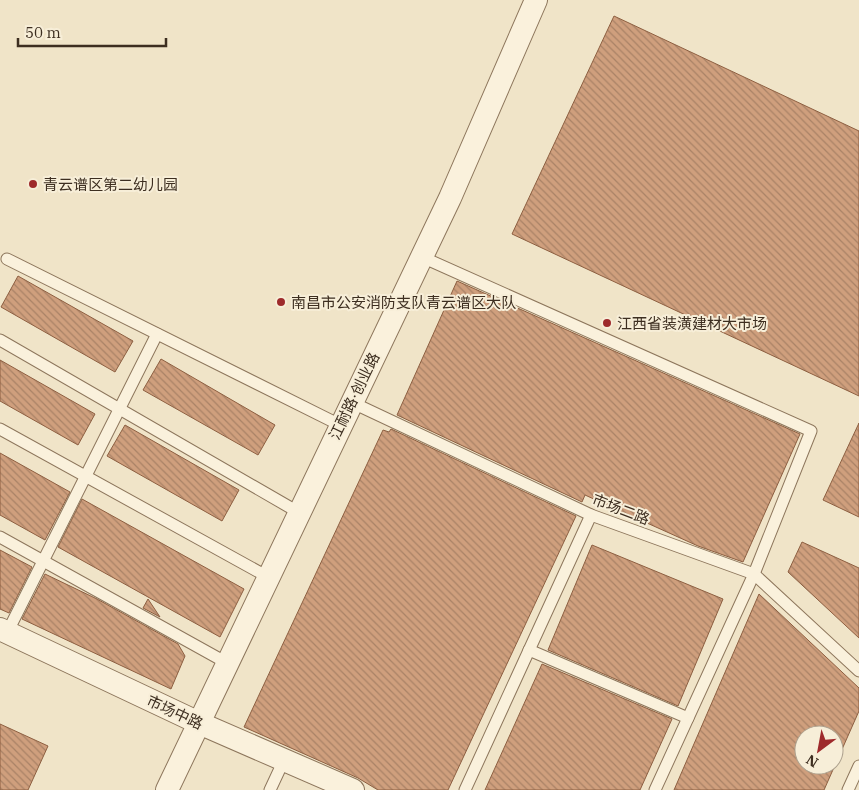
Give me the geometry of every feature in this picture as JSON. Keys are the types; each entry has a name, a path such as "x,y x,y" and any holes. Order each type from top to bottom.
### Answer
{"street":[{"name":"江耐路·创业路","path":"167,790 298,512 450,198 536,0"},
{"name":"市场中路","path":"3,631 341,788"}],"lane":[{"path":"422,256 811,431 754,574 655,790"},
{"path":"7,259 340,425"},
{"path":"3,631 43,561 157,334"},
{"path":"0,340 298,512"},
{"name":"市场二路","path":"351,402 592,515 754,574 859,670"},
{"path":"0,429 268,577"},
{"path":"465,790 592,515"},
{"path":"0,538 228,662"},
{"path":"529,650 688,718"},
{"path":"270,790 284,760"},
{"path":"848,790 859,766"}],"building":[{"path":"614,16 859,131 859,396 512,234"},
{"path":"18,276 133,341 115,372 1,307"},
{"path":"457,281 800,434 743,562 698,546 585,495 582,502 397,415"},
{"path":"161,359 275,425 258,455 143,390"},
{"path":"0,360 95,414 78,445 0,401"},
{"path":"859,423 859,517 823,500"},
{"path":"125,425 239,490 222,521 107,456"},
{"path":"391,429 576,516 448,790 378,790 358,778 244,727 383,430 389,432"},
{"path":"0,453 70,492 45,540 0,515"},
{"path":"82,499 244,589 220,637 58,547"},
{"path":"802,542 859,568 859,638 788,572"},
{"path":"592,545 723,599 678,706 548,650"},
{"path":"0,550 32,567 9,613 0,609"},
{"path":"45,574 97,599 178,644 185,656 171,689 22,619"},
{"path":"759,594 859,688 859,711 844,745 844,725 794,725 794,775 831,775 824,790 674,790"},
{"path":"148,599 160,617 143,608"},
{"path":"542,664 672,719 640,790 485,790"},
{"path":"0,724 48,746 28,790 0,790"}],"place":[{"name":"青云谱区第二幼儿园","path":"33,184"},
{"name":"南昌市公安消防支队青云谱区大队","path":"281,302"},
{"name":"江西省装潢建材大市场","path":"607,323"}]}
